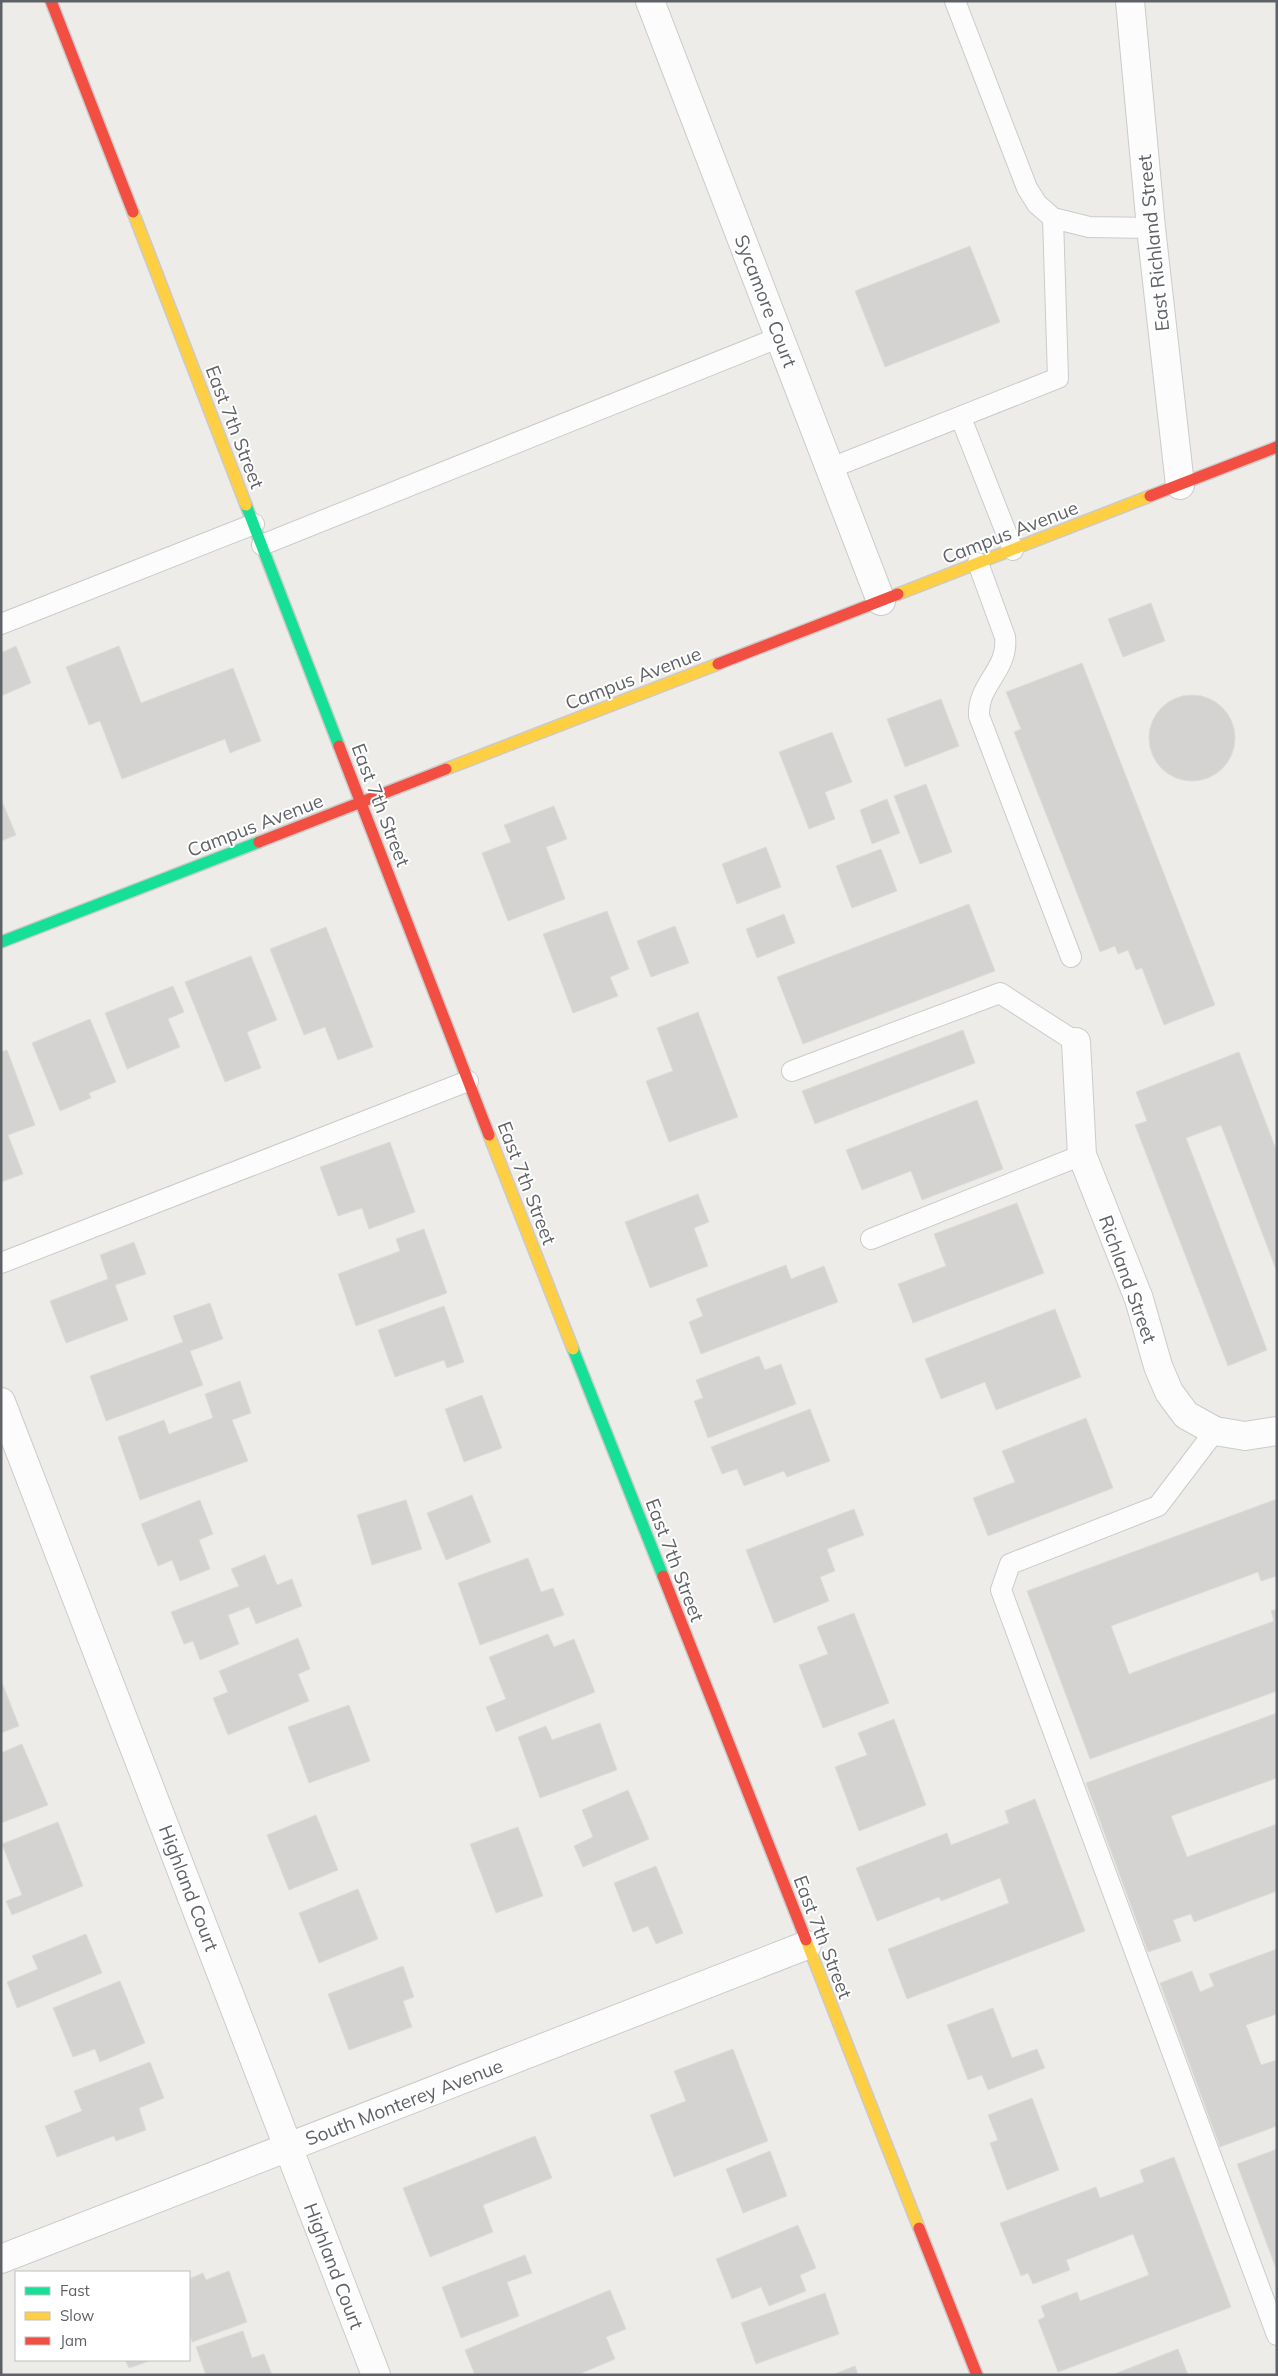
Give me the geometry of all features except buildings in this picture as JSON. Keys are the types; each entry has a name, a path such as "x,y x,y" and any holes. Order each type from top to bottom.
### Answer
{"street":[{"name":"East 7th Street","path":"51,1 468,1081 977,2375"},
{"name":"Sycamore Court","path":"650,1 881,601"},
{"name":"East Richland Street","path":"1130,1 1151,228 1180,485"},
{"name":"Campus Avenue","path":"1,942 1277,447"},
{"name":"Richland Street","path":"1076,1042 1082,1156 1139,1300 1158,1366 1169,1392 1186,1415 1215,1431 1245,1436 1277,1431"},
{"name":"Highland Court","path":"1,1402 376,2375"},
{"name":"South Monterey Avenue","path":"1,2259 807,1944"}],"lane":[{"path":"955,1 1026,188 1036,204 1053,218 1089,227 1151,228"},
{"path":"831,468 1058,378 1053,218"},
{"path":"262,545 780,337"},
{"path":"961,418 1013,550"},
{"path":"1,624 254,524"},
{"path":"978,563 1006,637 1007,649 1002,663 984,690 978,703 979,716 1070,957"},
{"path":"792,1071 1000,993 1076,1042"},
{"path":"1,1263 468,1081"},
{"path":"871,1239 1082,1156"},
{"path":"1215,1431 1158,1506 1010,1564 1001,1590 1277,2335"}],"traffic: fast":[{"path":"246,505 339,746"},
{"path":"1,942 259,842"},
{"path":"573,1349 663,1576"}],"traffic: slow":[{"path":"133,212 246,505"},
{"path":"898,594 1150,496"},
{"path":"446,769 718,664"},
{"path":"489,1135 573,1349"},
{"path":"806,1940 919,2228"}],"traffic: jam":[{"path":"51,1 133,212"},
{"path":"1150,496 1277,447"},
{"path":"718,664 898,594"},
{"path":"339,746 489,1135"},
{"path":"259,842 446,769"},
{"path":"663,1576 806,1940"},
{"path":"919,2228 977,2375"}]}
